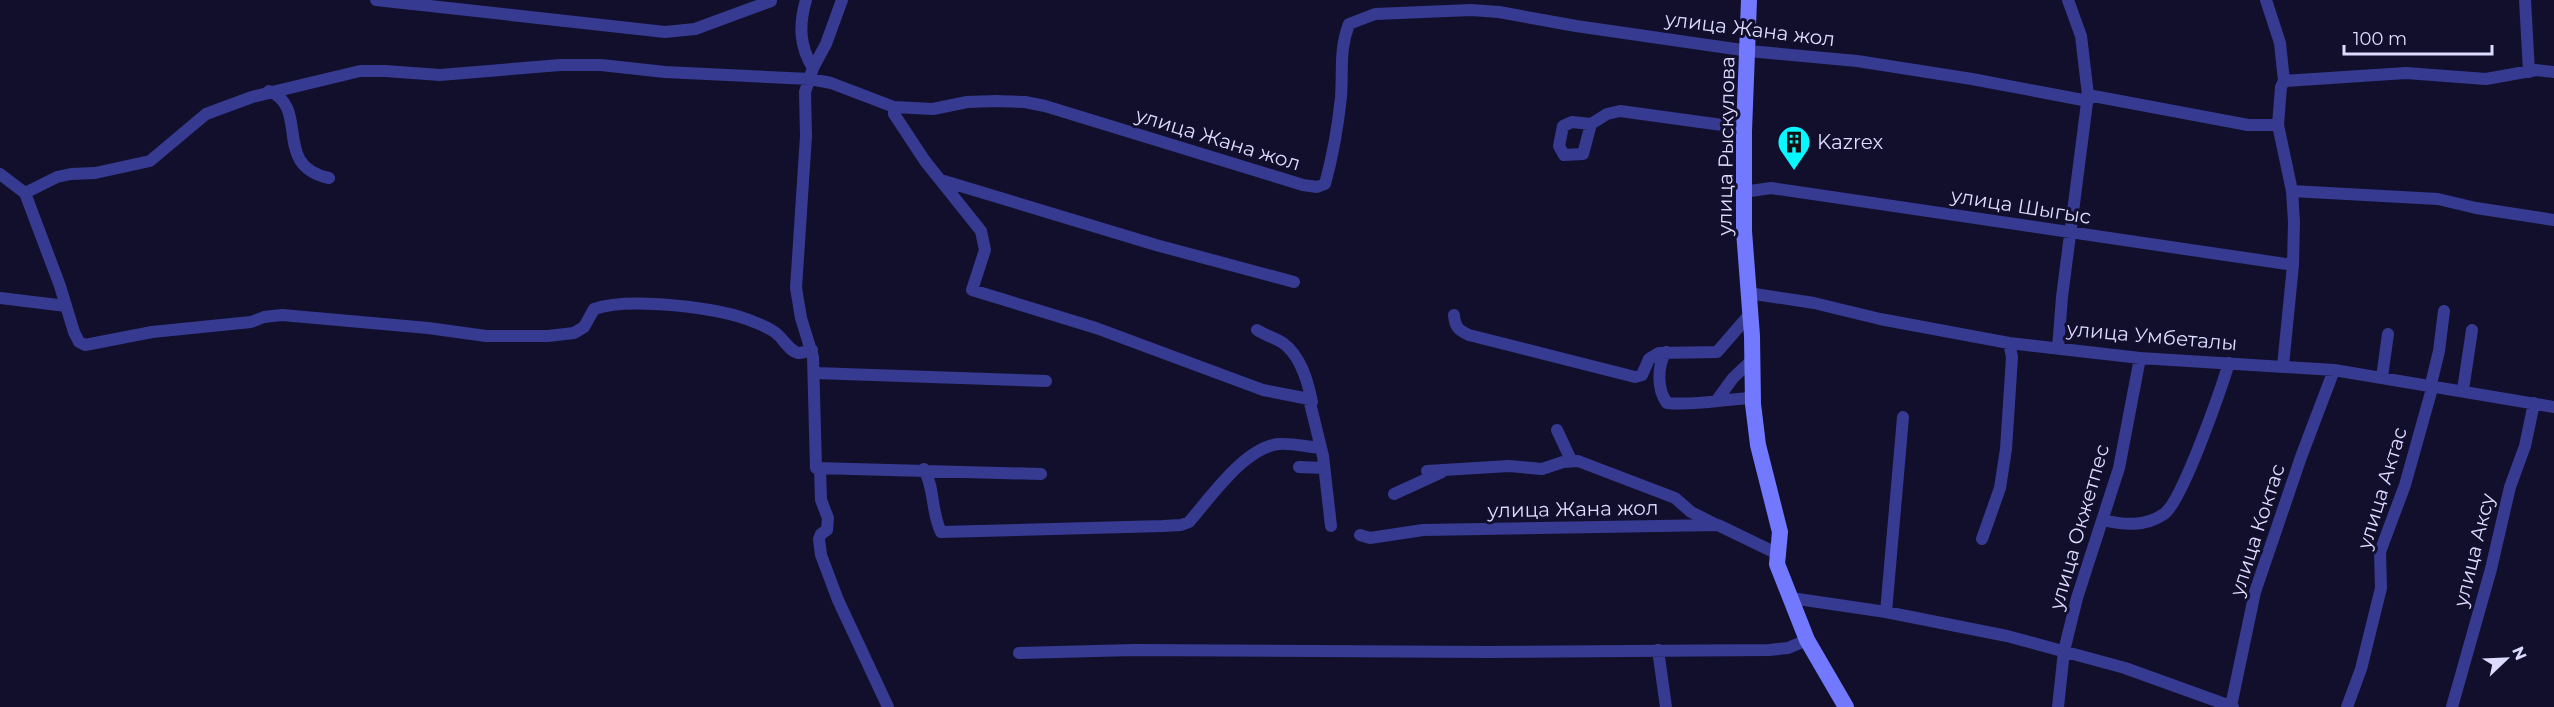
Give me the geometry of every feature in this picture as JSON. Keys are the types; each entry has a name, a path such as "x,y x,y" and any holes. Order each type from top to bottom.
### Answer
{"street":[{"path":"376,0 456,5 665,32 695,29 772,0"},
{"path":"806,0 801,29 803,49 811,74"},
{"path":"842,0 826,44 811,74 806,93 806,136 796,288 801,318 812,350 815,373 816,468 924,469 1041,474"},
{"name":"улица Рыскулова","path":"1749,0 1743,192 1752,398 1758,445 1780,532 1780,555 1777,564 1807,640 1841,705"},
{"path":"2058,348 2088,98 2081,36 2068,0"},
{"path":"2266,0 2280,43 2284,81 2281,87 2278,125 2292,191 2293,265 2283,366"},
{"path":"2524,0 2529,72"},
{"name":"улица Жана жол","path":"894,107 933,109 967,102 996,101 1045,106 1282,179 1317,187 1325,184 1336,138 1341,95 1342,41 1349,24 1375,14 1471,10 1499,12 1576,26 1749,51 1857,61 2248,125 2278,125"},
{"path":"25,193 57,177 95,173 150,161 206,114 269,91 312,84 360,71 440,75 600,65 665,72 811,74 894,107 894,114 925,160 981,231 985,244 984,256 972,290 1096,328 1263,390 1306,397 1312,402"},
{"path":"2284,81 2406,73 2486,79 2529,72 2554,72"},
{"path":"269,91 283,99 286,105 290,115 292,137 302,162 309,172 329,178"},
{"path":"1590,124 1607,114 1627,111 1744,128"},
{"path":"0,174 25,193 74,332 79,342 85,345 152,332 251,322 264,317 282,315 429,328 486,336 548,336 574,333 584,327 594,309 639,303 714,311 753,321 778,334 798,353 812,350"},
{"path":"943,181 1156,245 1294,282"},
{"name":"улица Шыгыс","path":"1743,192 1771,188 2070,234 2293,265"},
{"path":"2292,191 2438,199 2476,208 2554,220"},
{"name":"улица Умбеталы","path":"1748,293 1814,303 1880,319 2009,343 2140,358 2334,370 2554,407"},
{"path":"0,298 66,306"},
{"name":"улица Актас","path":"2347,707 2361,669 2381,588 2380,552 2405,485 2432,385 2444,311"},
{"path":"1454,315 1455,325 1469,335 1635,377 1644,373 1649,358 1666,352 1717,352 1750,314"},
{"path":"1257,330 1284,344 1297,360 1308,380 1332,526"},
{"path":"2463,390 2472,330"},
{"path":"2382,377 2388,334"},
{"path":"1982,539 2000,488 2006,449 2012,357 2009,343"},
{"path":"1666,352 1660,366 1660,384 1662,396 1667,404 1703,404 1718,400 1752,398"},
{"name":"улица Окжетпес","path":"2058,707 2064,651 2080,588 2119,468 2140,358"},
{"path":"1718,400 1737,373 1751,361"},
{"path":"2102,520 2127,525 2147,522 2165,514 2172,506 2187,475 2229,363"},
{"name":"улица Коктас","path":"2232,707 2255,592 2301,457 2334,370"},
{"path":"815,373 1046,381"},
{"name":"улица Аксу","path":"2452,707 2491,569 2510,488 2525,446 2534,403"},
{"path":"1886,612 1903,417"},
{"path":"1557,430 1566,458"},
{"path":"924,469 932,488 936,521 941,532 1163,526 1189,522 1242,464 1262,449 1279,444 1321,448"},
{"path":"1427,471 1509,466 1542,469 1566,458 1675,498 1691,512 1718,525"},
{"path":"1299,467 1324,468"},
{"path":"820,468 821,500 828,518 827,530 820,534 819,539 821,555 838,600 888,707"},
{"path":"1394,494 1448,468"},
{"name":"улица Жана жол","path":"1360,535 1370,538 1423,530 1718,525 1780,555"},
{"path":"1791,598 1886,612 2007,636 2125,668 2232,707"},
{"path":"1019,653 1133,650 1489,652 1769,650 1788,648 1807,640"},
{"path":"1658,650 1666,707"}],"place":[{"name":"Kazrex","path":"1794,171"}]}
